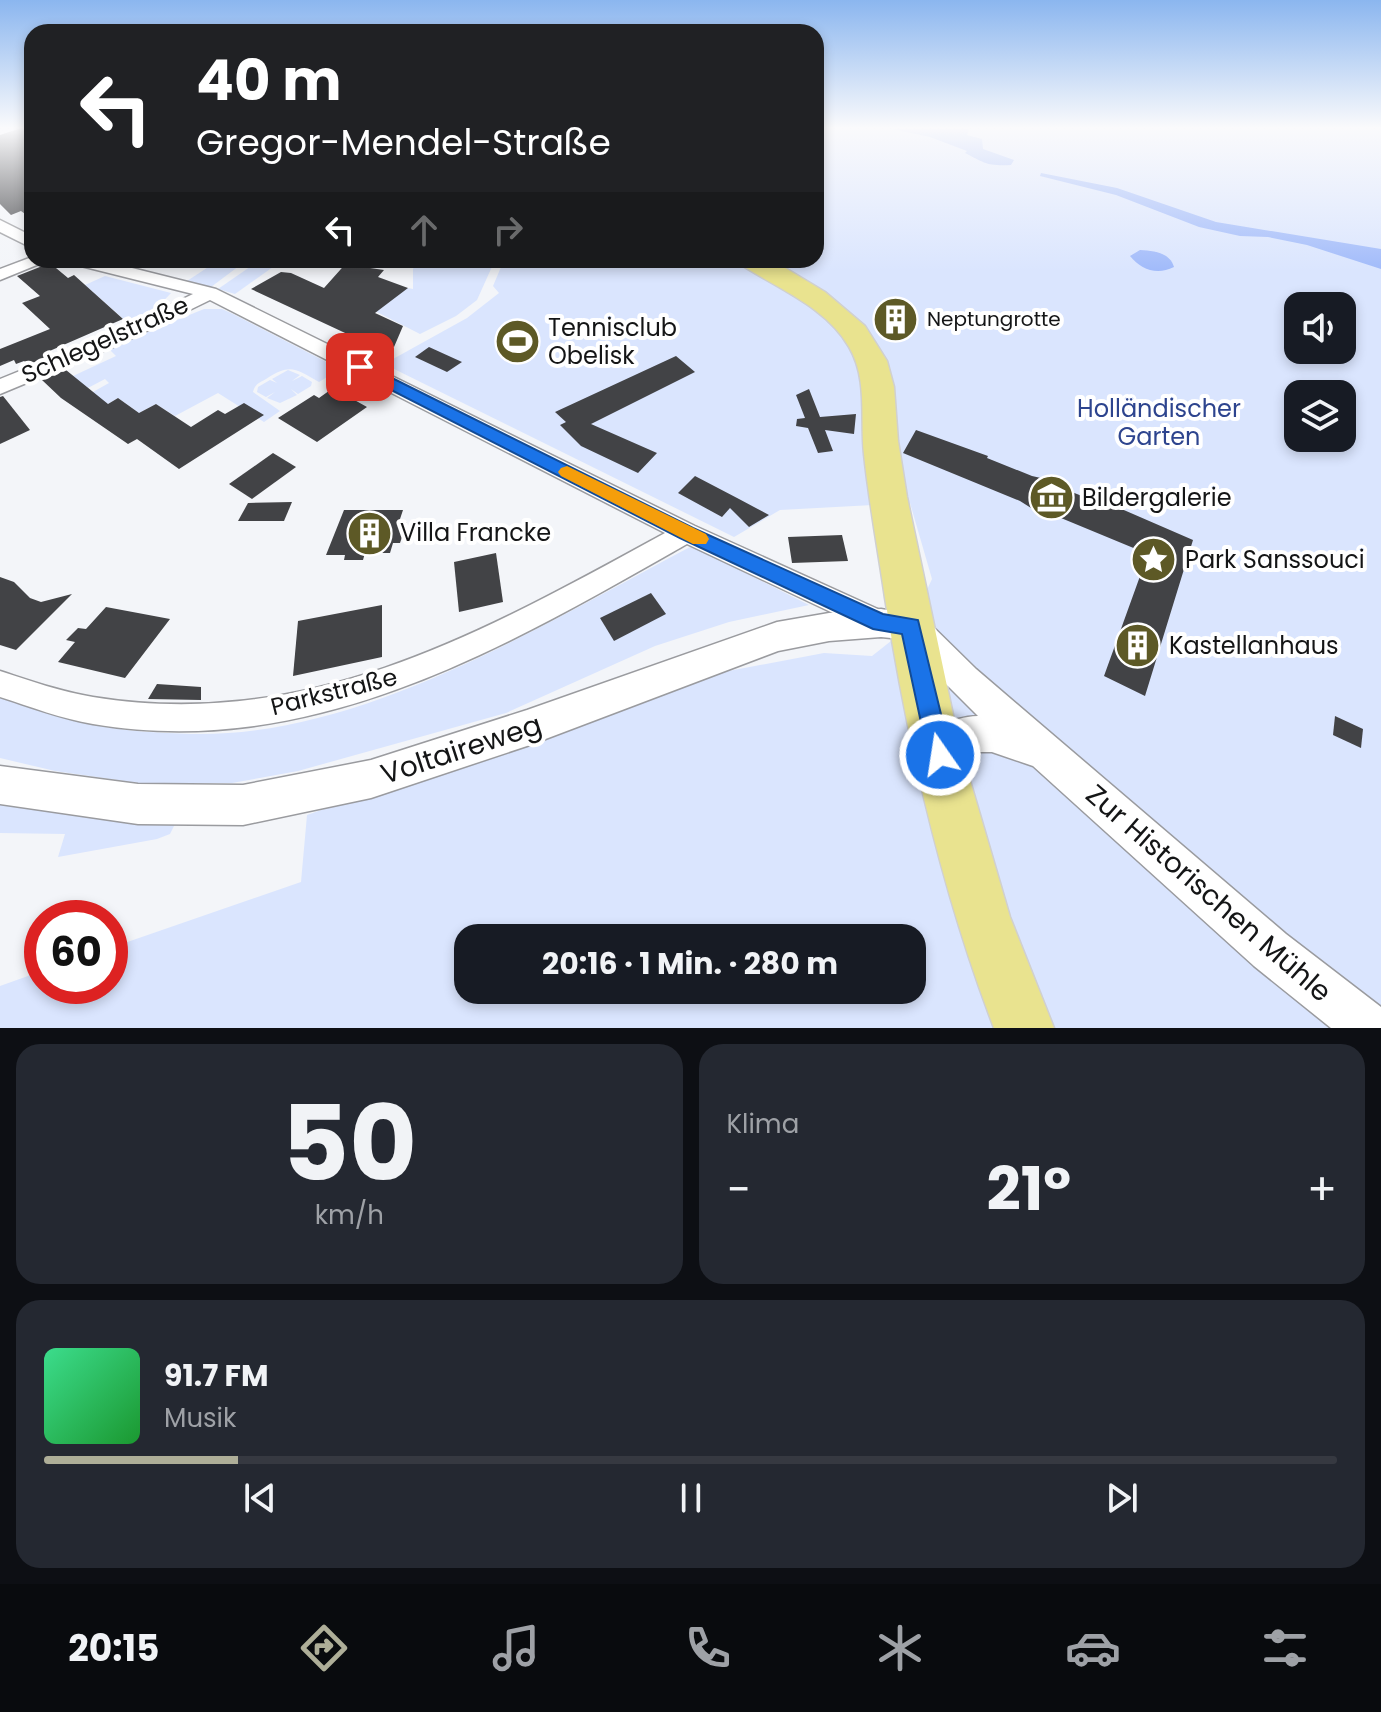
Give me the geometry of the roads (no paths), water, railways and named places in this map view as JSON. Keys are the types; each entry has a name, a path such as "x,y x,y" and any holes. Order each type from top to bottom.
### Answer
{"main road":[{"path":"766,268 832,309 857,336 872,361 880,396 896,624 940,755 995,960 1024,1028"}],"street":[{"path":"0,225 24,238"},
{"path":"0,275 24,266"},
{"path":"111,268 210,293 686,533 896,624"},
{"name":"Schlegelstraße","path":"0,387 113,340 210,293"},
{"name":"Parkstraße","path":"0,684 94,711 139,715 196,716 285,707 378,685 499,635 686,533"},
{"name":"Zur Historischen Mühle","path":"896,624 1270,950 1369,1028"},
{"name":"Voltaireweg","path":"0,785 138,804 243,805 385,775 527,728 777,637 829,627 896,624"},
{"name":"Zur Historischen Mühle","path":"940,755 953,740 985,735 1008,737 1050,756"}],"water":[{"path":"1040,176 1056,176 1117,188 1216,222 1381,249 1381,269 1307,245 1199,227 1116,195"},
{"path":"1140,250 1165,256 1174,267 1161,271 1144,268 1130,256"}],"place":[{"name":"Neptungrotte","path":"896,319"},
{"name":"Tennisclub Obelisk","path":"517,342"},
{"name":"Bildergalerie","path":"1051,498"},
{"name":"Villa Francke","path":"369,533"},
{"name":"Park Sanssouci","path":"1154,560"},
{"name":"Kastellanhaus","path":"1138,646"}],"park label":[{"name":"Holländischer Garten","path":"1159,423"}]}
